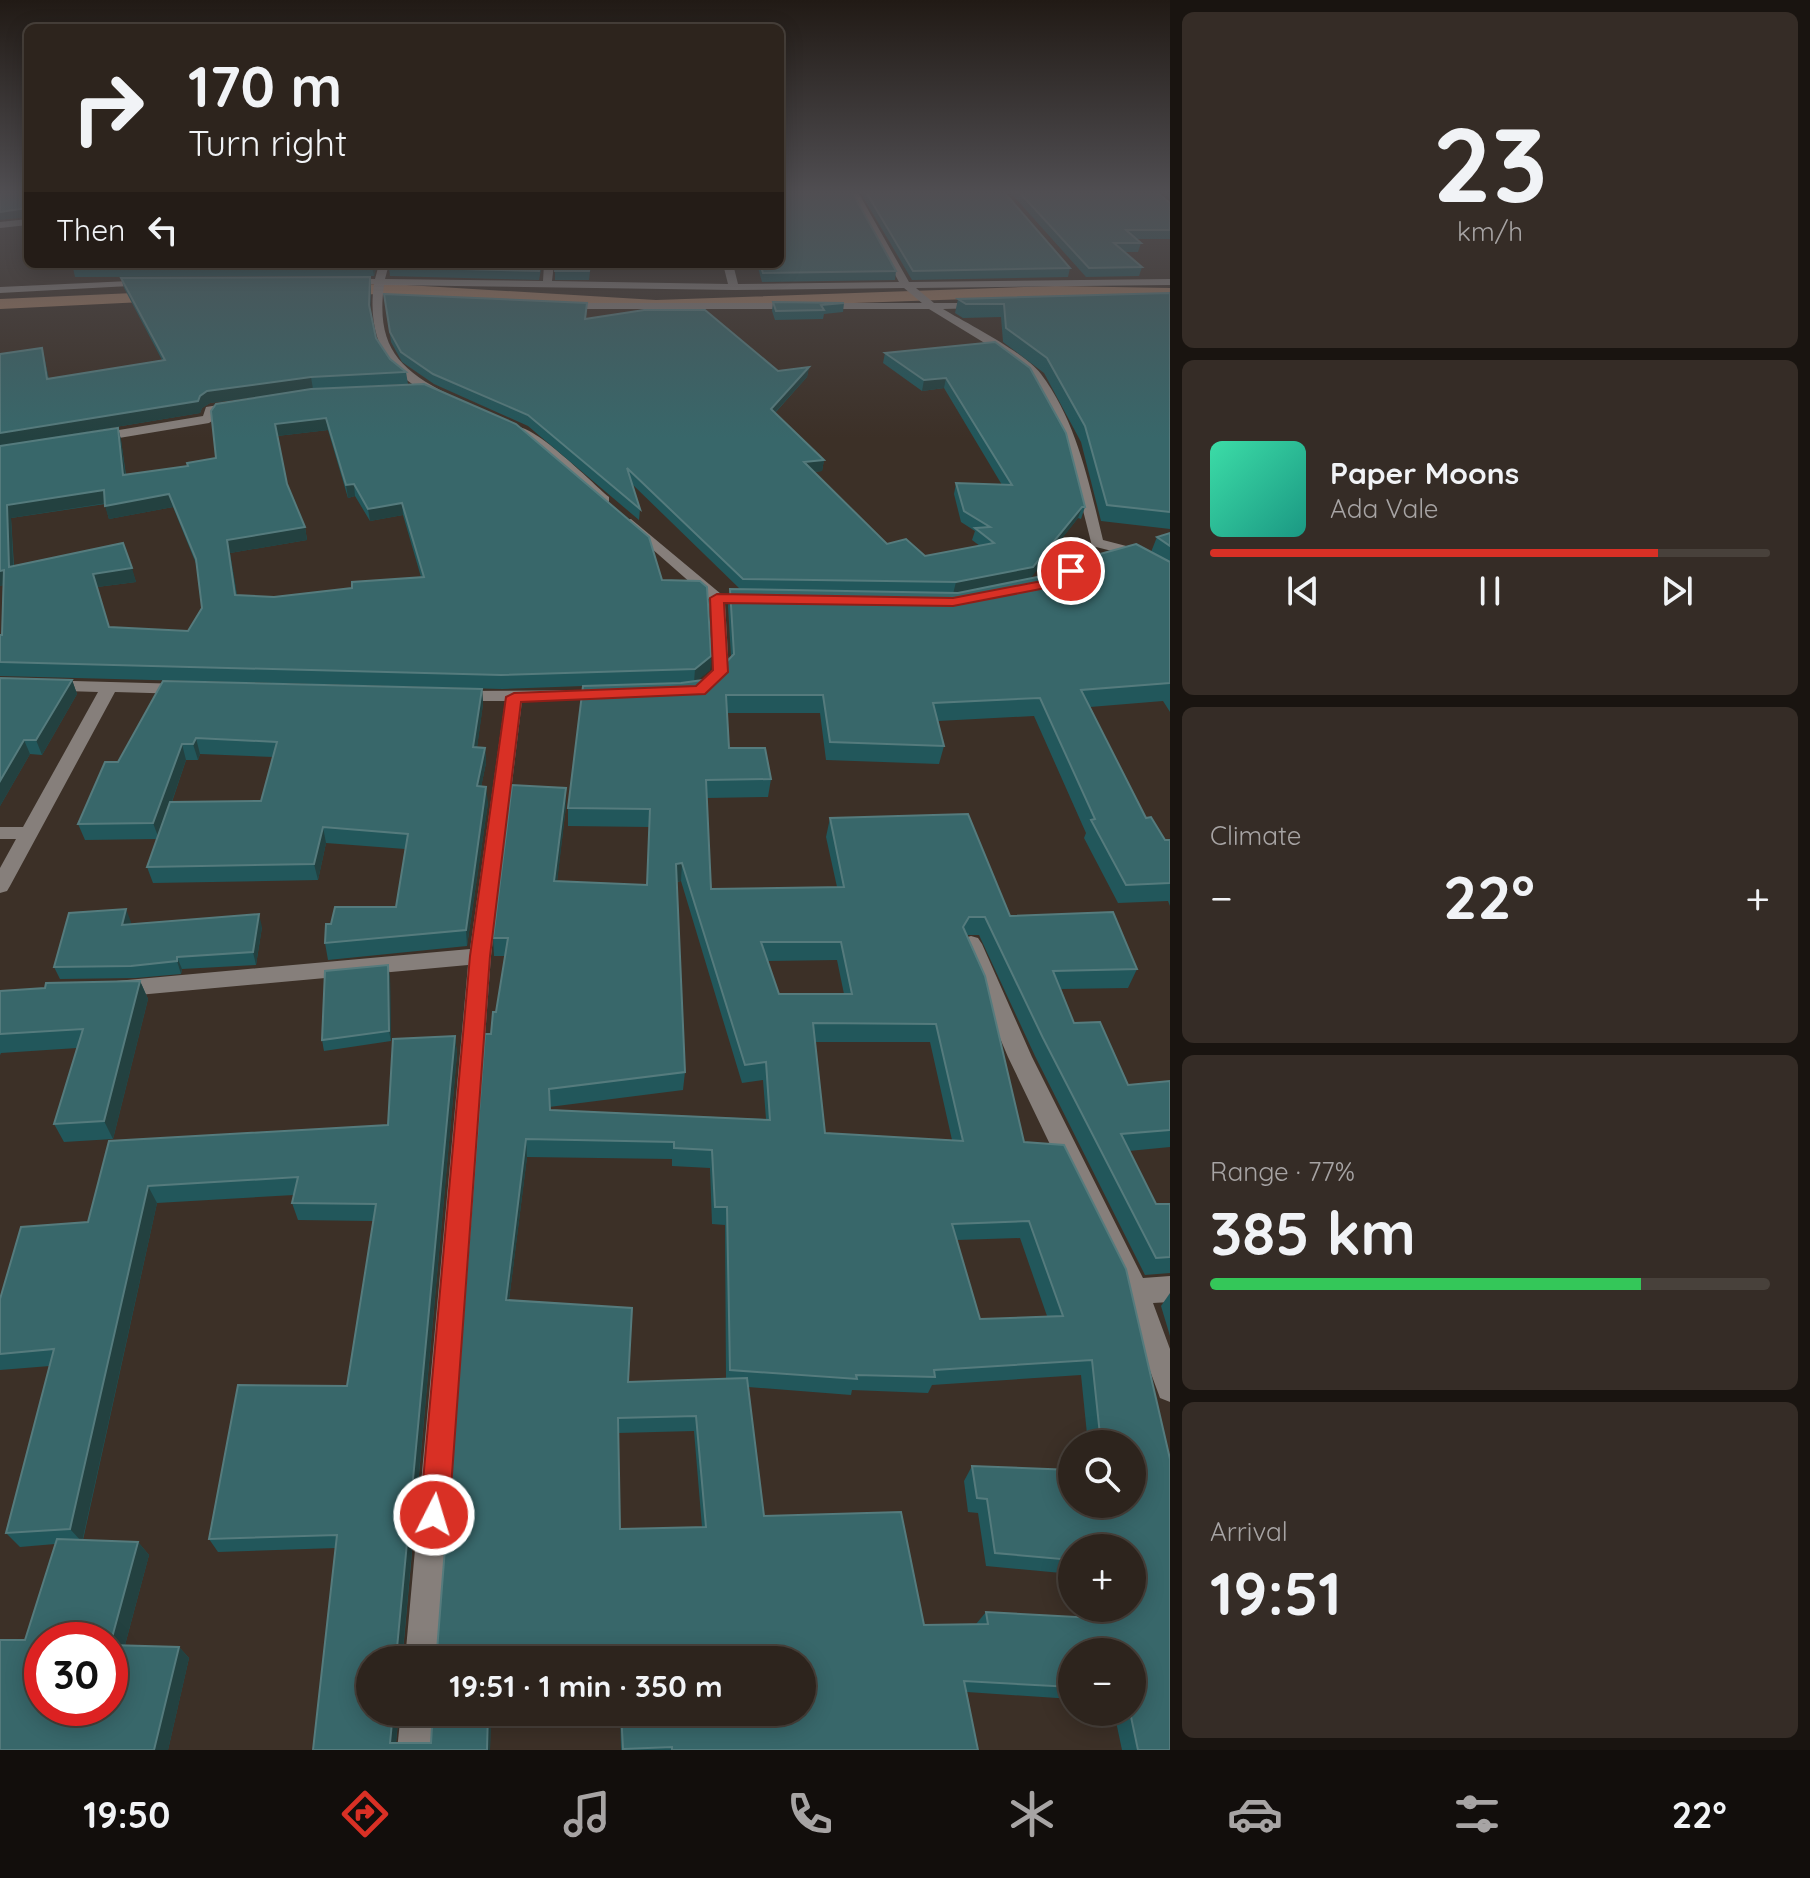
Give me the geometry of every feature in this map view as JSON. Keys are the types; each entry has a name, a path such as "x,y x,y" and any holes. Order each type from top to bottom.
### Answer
{"street":[{"path":"383,274 383,343 396,366 428,389 452,400"},
{"path":"547,285 548,274"},
{"path":"731,274 734,287"},
{"path":"901,274 908,286 931,306 1000,348 1035,374 1072,443 1097,543 1133,552 1170,578"},
{"path":"1074,274 1082,283"},
{"path":"332,281 381,290 547,285 734,287 1170,282"},
{"path":"0,290 61,284 163,282"},
{"path":"544,305 637,309 808,304 993,304"},
{"path":"400,391 428,389"},
{"path":"83,439 209,419 210,410 254,403"},
{"path":"499,421 522,431 550,452 611,506"},
{"path":"623,516 717,598 764,599"},
{"path":"1101,557 1133,552"},
{"path":"690,692 700,691 721,672 717,598"},
{"path":"0,684 202,689"},
{"path":"0,886 109,687"},
{"path":"436,695 620,695"},
{"path":"423,1646 480,956 514,697"},
{"path":"0,833 29,833"},
{"path":"971,944 1020,1057 1135,1291 1170,1388"},
{"path":"90,990 136,989 480,956"},
{"path":"1135,1291 1170,1289"},
{"path":"415,1750 417,1726"}],"building":[{"path":"370,277 369,305 376,338 390,359 406,372 311,377 207,391 198,401 0,433 0,354 42,348 47,379 165,360 121,278"},
{"path":"1170,293 1170,512 1107,505 1085,426 1047,358 1006,328 1004,304 966,304 958,299"},
{"path":"384,294 587,303 585,319 644,310 705,310 778,371 809,367 771,409 824,460 804,462 887,544 906,539 925,556 994,543 975,528 990,527 964,511 956,483 1012,485 946,378 924,380 885,353 995,342 1030,368 1066,433 1085,507 1033,567 956,582 743,579 627,468 640,509 528,415 433,374 401,352 390,332"},
{"path":"773,302 844,303 821,305 824,310 776,311"},
{"path":"424,384 516,424 649,537 662,580 700,581 707,587 711,656 695,669 501,675 0,662 4,570 0,571 0,446 118,428 123,475 188,466 187,463 216,458 211,411 216,404 311,389","holes":["326,418 346,485 354,484 368,509 402,503 424,577 352,582 352,588 274,597 235,595 227,540 305,527 287,484 275,424","104,490 105,506 169,494 196,559 202,608 188,631 109,627 93,574 132,568 123,543 9,567 7,505"]},
{"path":"1170,533 1170,546 1157,537"},
{"path":"1136,544 1170,562 1170,683 1081,690 1146,818 1151,817 1165,840 1170,840 1170,883 1126,885 1091,820 1095,819 1040,698 933,703 944,746 830,742 823,695 726,695 729,748 765,748 771,779 706,780 711,889 844,887 830,818 968,814 1010,916 1113,912 1137,969 1053,971 1074,1023 1100,1022 1128,1085 1170,1081 1170,1130 1121,1134 1156,1204 1170,1204 1170,1257 1156,1258 985,917 969,917 963,927 985,976 1024,1142 1064,1145 1126,1269 1170,1459 1170,1750 1138,1750 1133,1726 1146,1726 1146,1638 1058,1638 1058,1686 964,1681 978,1750 623,1749 622,1726 816,1726 816,1646 437,1646 485,1034 491,1034 508,938 493,938 512,785 566,788 554,881 647,885 650,809 568,808 583,686 710,679 734,654 730,589 958,593 1067,571 1082,559","holes":["682,863 745,1065 766,1062 770,1120 550,1110 549,1089 685,1072 676,864","761,942 841,942 852,994 779,994","813,1023 936,1024 963,1141 825,1133","526,1139 674,1142 674,1148 712,1150 715,1207 727,1207 730,1370 857,1379 856,1375 935,1377 934,1370 1092,1360 1100,1430 1146,1430 1146,1518 1058,1518 1058,1469 972,1466 977,1498 987,1499 995,1553 1058,1559 1058,1534 1146,1534 1146,1622 1058,1622 1058,1616 986,1612 988,1624 924,1625 901,1512 764,1516 747,1378 628,1382 632,1308 506,1300","1029,1221 1063,1316 980,1319 952,1224","696,1416 706,1527 620,1529 618,1418"]},
{"path":"0,678 72,680 36,740 24,740 0,781"},
{"path":"163,681 482,689 473,747 485,748 477,786 486,787 466,930 325,943 326,924 331,924 335,907 396,907 408,834 323,827 314,864 147,867 170,802 261,801 277,742 196,738 193,744 182,744 153,823 78,824 105,762 118,762"},
{"path":"126,909 122,925 259,914 253,952 177,957 177,961 131,966 54,967 69,913"},
{"path":"388,965 389,1031 322,1040 325,971"},
{"path":"140,981 104,1121 54,1124 83,1029 0,1034 0,991 45,988 46,983"},
{"path":"455,1036 397,1646 356,1646 356,1726 392,1726 390,1743 431,1743 432,1726 488,1726 487,1750 313,1750 337,1535 209,1539 238,1385 347,1386 376,1204 292,1203 298,1177 148,1186 70,1529 6,1533 54,1349 0,1354 0,1299 21,1227 88,1222 109,1141 388,1125 393,1039"},
{"path":"57,1539 138,1542 116,1622 31,1622"},
{"path":"0,1640 24,1640 24,1726 128,1726 128,1646 179,1647 154,1750 0,1750"}],"waterway":[{"path":"321,290 390,289 656,305 1055,291 1170,293"},
{"path":"0,304 178,296"}],"route":[{"path":"434,1515 480,956 514,697 700,691 721,672 717,598 953,602 1056,582 1071,571"}]}
